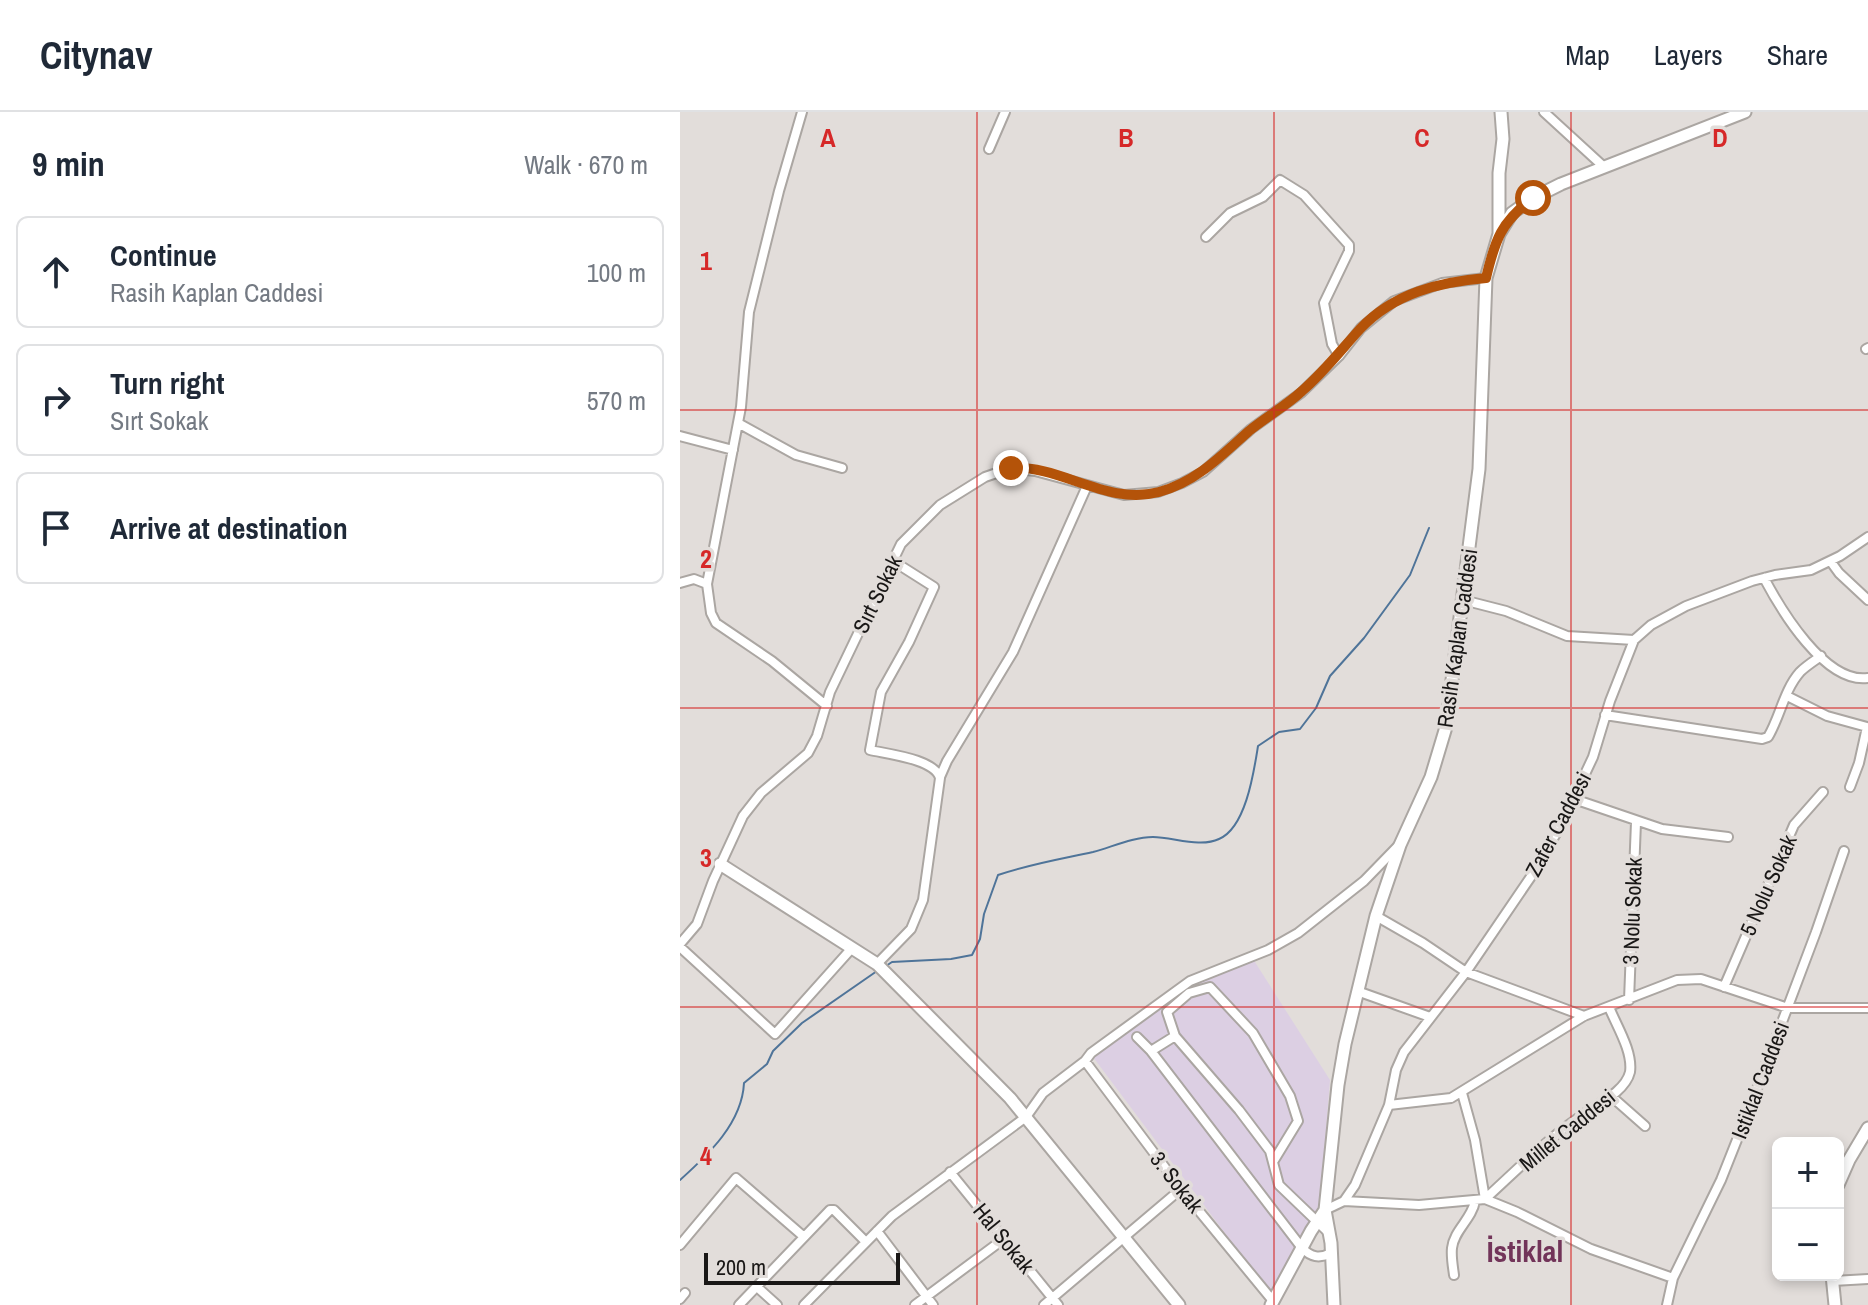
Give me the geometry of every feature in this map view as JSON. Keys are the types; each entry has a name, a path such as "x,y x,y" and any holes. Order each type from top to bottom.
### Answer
{"street":[{"path":"802,112 749,312 738,423 707,584 711,613 716,623 772,661 827,706"},
{"path":"989,149 1005,112"},
{"path":"1499,234 1499,173 1503,139 1501,112"},
{"path":"1544,112 1604,167"},
{"name":"Rasih Kaplan Caddesi","path":"1334,1305 1325,1210 1338,1085 1376,916 1400,845 1440,751 1446,727 1479,469 1486,278 1499,234 1512,213 1533,198 1745,112"},
{"path":"1206,237 1230,213 1263,197 1280,180 1304,195 1349,245 1324,303 1332,344 1339,356"},
{"name":"Sırt Sokak","path":"680,946 697,924 735,830 752,804 808,753 817,736 830,692 901,544 940,505 985,477 1020,468 1124,495 1158,492 1182,483 1203,472 1251,429 1301,393 1339,356 1361,328 1394,301 1442,283 1486,278"},
{"path":"738,423 796,455 842,468"},
{"path":"680,436 733,450"},
{"path":"877,964 911,929 923,900 940,778 947,761 1013,652 1087,486"},
{"path":"1463,600 1506,611 1567,636 1634,640 1667,615 1764,578 1811,570 1831,562 1868,537"},
{"path":"893,561 934,587 909,642 881,692 870,750 922,762 934,767 940,778"},
{"path":"1831,562 1868,600"},
{"path":"1764,578 1783,614 1821,656 1836,670 1858,679 1868,678"},
{"path":"680,583 694,579 707,584"},
{"name":"Zafer Caddesi","path":"1344,1201 1355,1185 1389,1105 1399,1062 1466,972 1532,875 1574,799 1593,757 1605,715 1634,640"},
{"path":"1605,715 1762,739 1768,737 1800,672 1821,656"},
{"path":"1787,696 1827,716 1867,727 1850,787"},
{"name":"5 Nolu Sokak","path":"1724,987 1794,825 1823,792"},
{"path":"1574,799 1662,829 1728,837"},
{"name":"3 Nolu Sokak","path":"1629,1000 1636,822"},
{"path":"804,1305 877,1231 950,1172 1026,1117 1043,1093 1091,1053 1190,981 1268,950 1298,933 1364,881 1400,845"},
{"name":"Istiklal Caddesi","path":"1667,1305 1673,1278 1721,1180 1788,1008 1844,851"},
{"path":"720,864 877,964 1026,1117 1179,1305"},
{"path":"1376,916 1466,972 1584,1016"},
{"path":"680,946 775,1034 852,948"},
{"path":"1389,1105 1439,1100 1462,1093 1584,1016 1677,980 1689,978 1788,1008 1868,1008"},
{"path":"1273,1162 1298,1121 1290,1096 1253,1033 1210,987 1189,993 1167,1012 1175,1036 1270,1151 1279,1185 1329,1233"},
{"path":"1357,991 1430,1017"},
{"name":"Millet Caddesi","path":"1485,1199 1568,1125 1611,1096 1624,1083 1630,1070 1628,1053 1609,1007"},
{"path":"1151,1051 1175,1036"},
{"path":"1137,1037 1151,1051 1302,1248 1315,1257 1331,1253"},
{"name":"3. Sokak","path":"1085,1061 1272,1303"},
{"path":"1462,1093 1475,1140 1485,1199"},
{"path":"1611,1096 1645,1126"},
{"path":"1844,1171 1868,1128"},
{"name":"Hal Sokak","path":"950,1172 1055,1301"},
{"path":"680,1245 736,1178 803,1236"},
{"path":"1044,1305 1055,1301 1181,1189"},
{"path":"1272,1303 1325,1210 1344,1201 1419,1205 1485,1199 1602,1254 1673,1278"},
{"path":"1454,1275 1452,1248 1473,1212 1475,1201"},
{"path":"739,1305 826,1213 834,1210 866,1242"},
{"path":"877,1231 933,1305"},
{"path":"915,1305 1005,1238"},
{"path":"1844,1278 1868,1279"},
{"path":"1833,1281 1835,1305"},
{"path":"757,1287 777,1305"}],"shaded area":[{"path":"1253,959 1330,1080 1320,1203 1272,1296 1093,1057 1193,984"}],"waterway":[{"path":"886,966 892,962 972,955 980,939 984,914 998,875 1138,839 1161,837 1203,842 1219,839 1228,833 1247,798 1258,746 1279,732 1300,729 1316,708 1330,676 1364,638 1410,575 1429,528"},
{"path":"680,1180 722,1137 737,1111 744,1083 767,1064 773,1051 802,1023 877,971"}],"district":[{"name":"İstiklal","path":"1525,1252"}],"route":[{"path":"1011,468 1035,471 1124,495 1158,492 1182,483 1203,472 1251,429 1301,393 1339,356 1361,328 1394,301 1442,283 1486,278 1499,234 1512,213 1533,198"}]}
